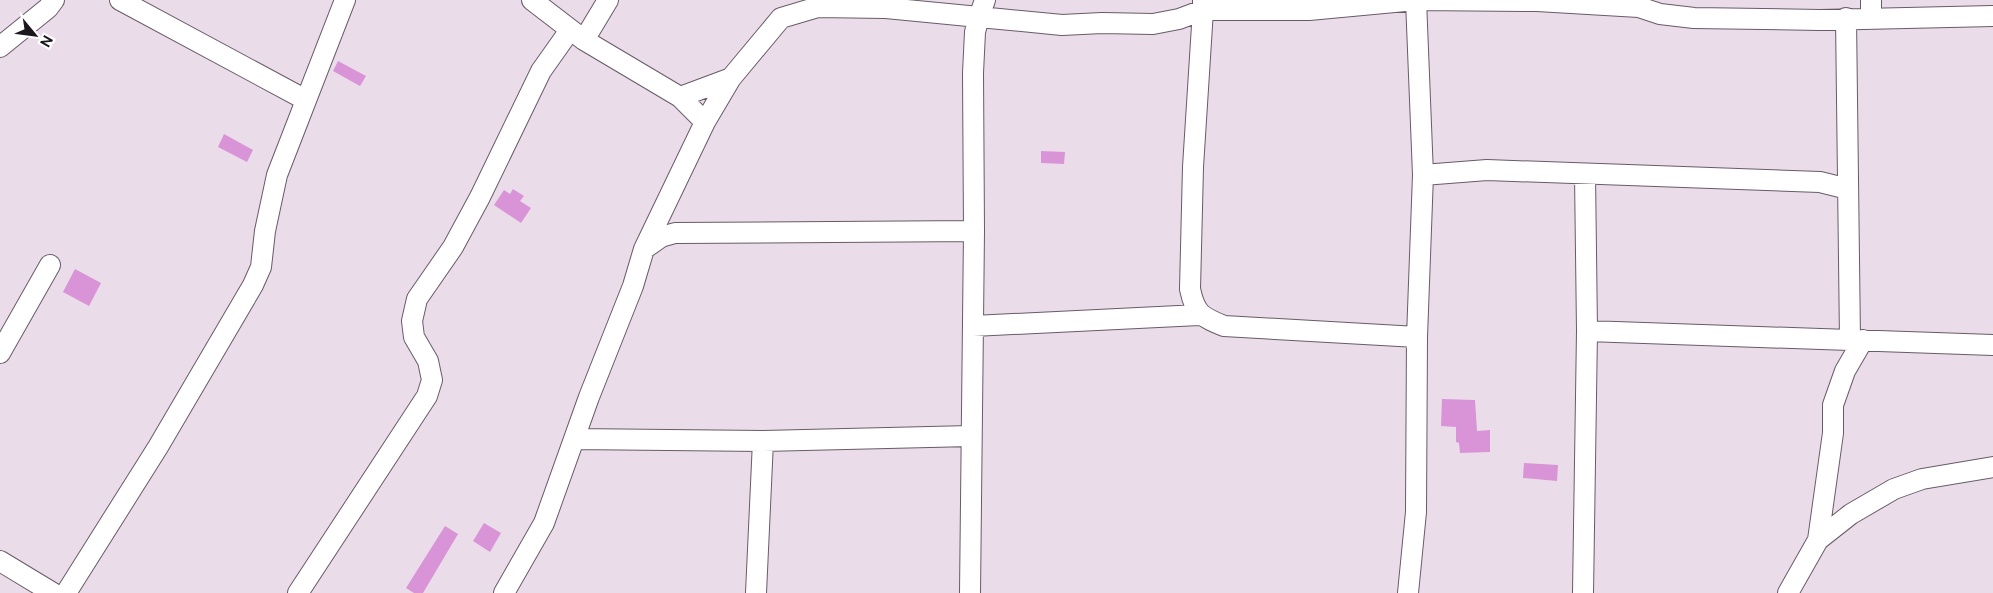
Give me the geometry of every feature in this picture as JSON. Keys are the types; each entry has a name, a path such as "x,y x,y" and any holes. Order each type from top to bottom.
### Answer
{"street":[{"path":"0,47 48,8 54,0"},
{"path":"120,0 306,100"},
{"path":"66,593 158,447 253,285 261,267 265,231 277,175 345,0"},
{"path":"532,0 577,35 680,98 705,122"},
{"path":"298,593 427,396 432,380 428,361 414,337 412,321 417,298 453,247 480,197 541,71 608,0"},
{"path":"1408,593 1416,512 1418,337 1423,175 1416,0"},
{"path":"504,593 544,524 592,388 633,286 644,249 705,122 731,78 781,18 815,4 886,8 982,8 1062,25 1153,24 1179,19 1203,5 1309,10 1416,0 1537,0 1638,4 1660,14 1694,18 1820,20 1846,18 1871,10 1993,16"},
{"path":"1199,314 1192,300 1190,289 1193,167 1203,5"},
{"path":"970,593 974,231 973,73 975,32 982,8"},
{"path":"1788,593 1818,540 1833,433 1833,405 1856,340 1848,189 1846,18"},
{"path":"680,98 731,78"},
{"path":"1423,175 1487,170 1820,182 1848,189"},
{"path":"1583,593 1587,330 1585,174"},
{"path":"661,212 675,233"},
{"path":"644,249 661,237 675,233 974,231"},
{"path":"0,353 50,265"},
{"path":"972,326 1199,314 1224,326 1418,337"},
{"path":"1587,330 1993,345"},
{"path":"574,439 763,441 972,436"},
{"path":"756,593 763,441"},
{"path":"1818,540 1852,514 1894,489 1922,479 1993,467"},
{"path":"0,562 53,593"}],"building":[{"path":"338,61 366,76 360,86 333,71"},
{"path":"224,134 253,150 247,162 218,147"},
{"path":"1041,151 1065,152 1064,164 1041,163"},
{"path":"513,189 524,196 520,201 531,208 521,223 494,205 504,190 510,194"},
{"path":"75,269 101,283 89,306 63,292"},
{"path":"1442,399 1475,400 1477,431 1490,430 1490,452 1460,453 1459,443 1456,442 1456,427 1441,426"},
{"path":"1524,463 1558,465 1557,481 1523,478"},
{"path":"484,523 501,533 490,552 473,541"},
{"path":"445,526 458,534 423,593 414,593 406,588"}]}
